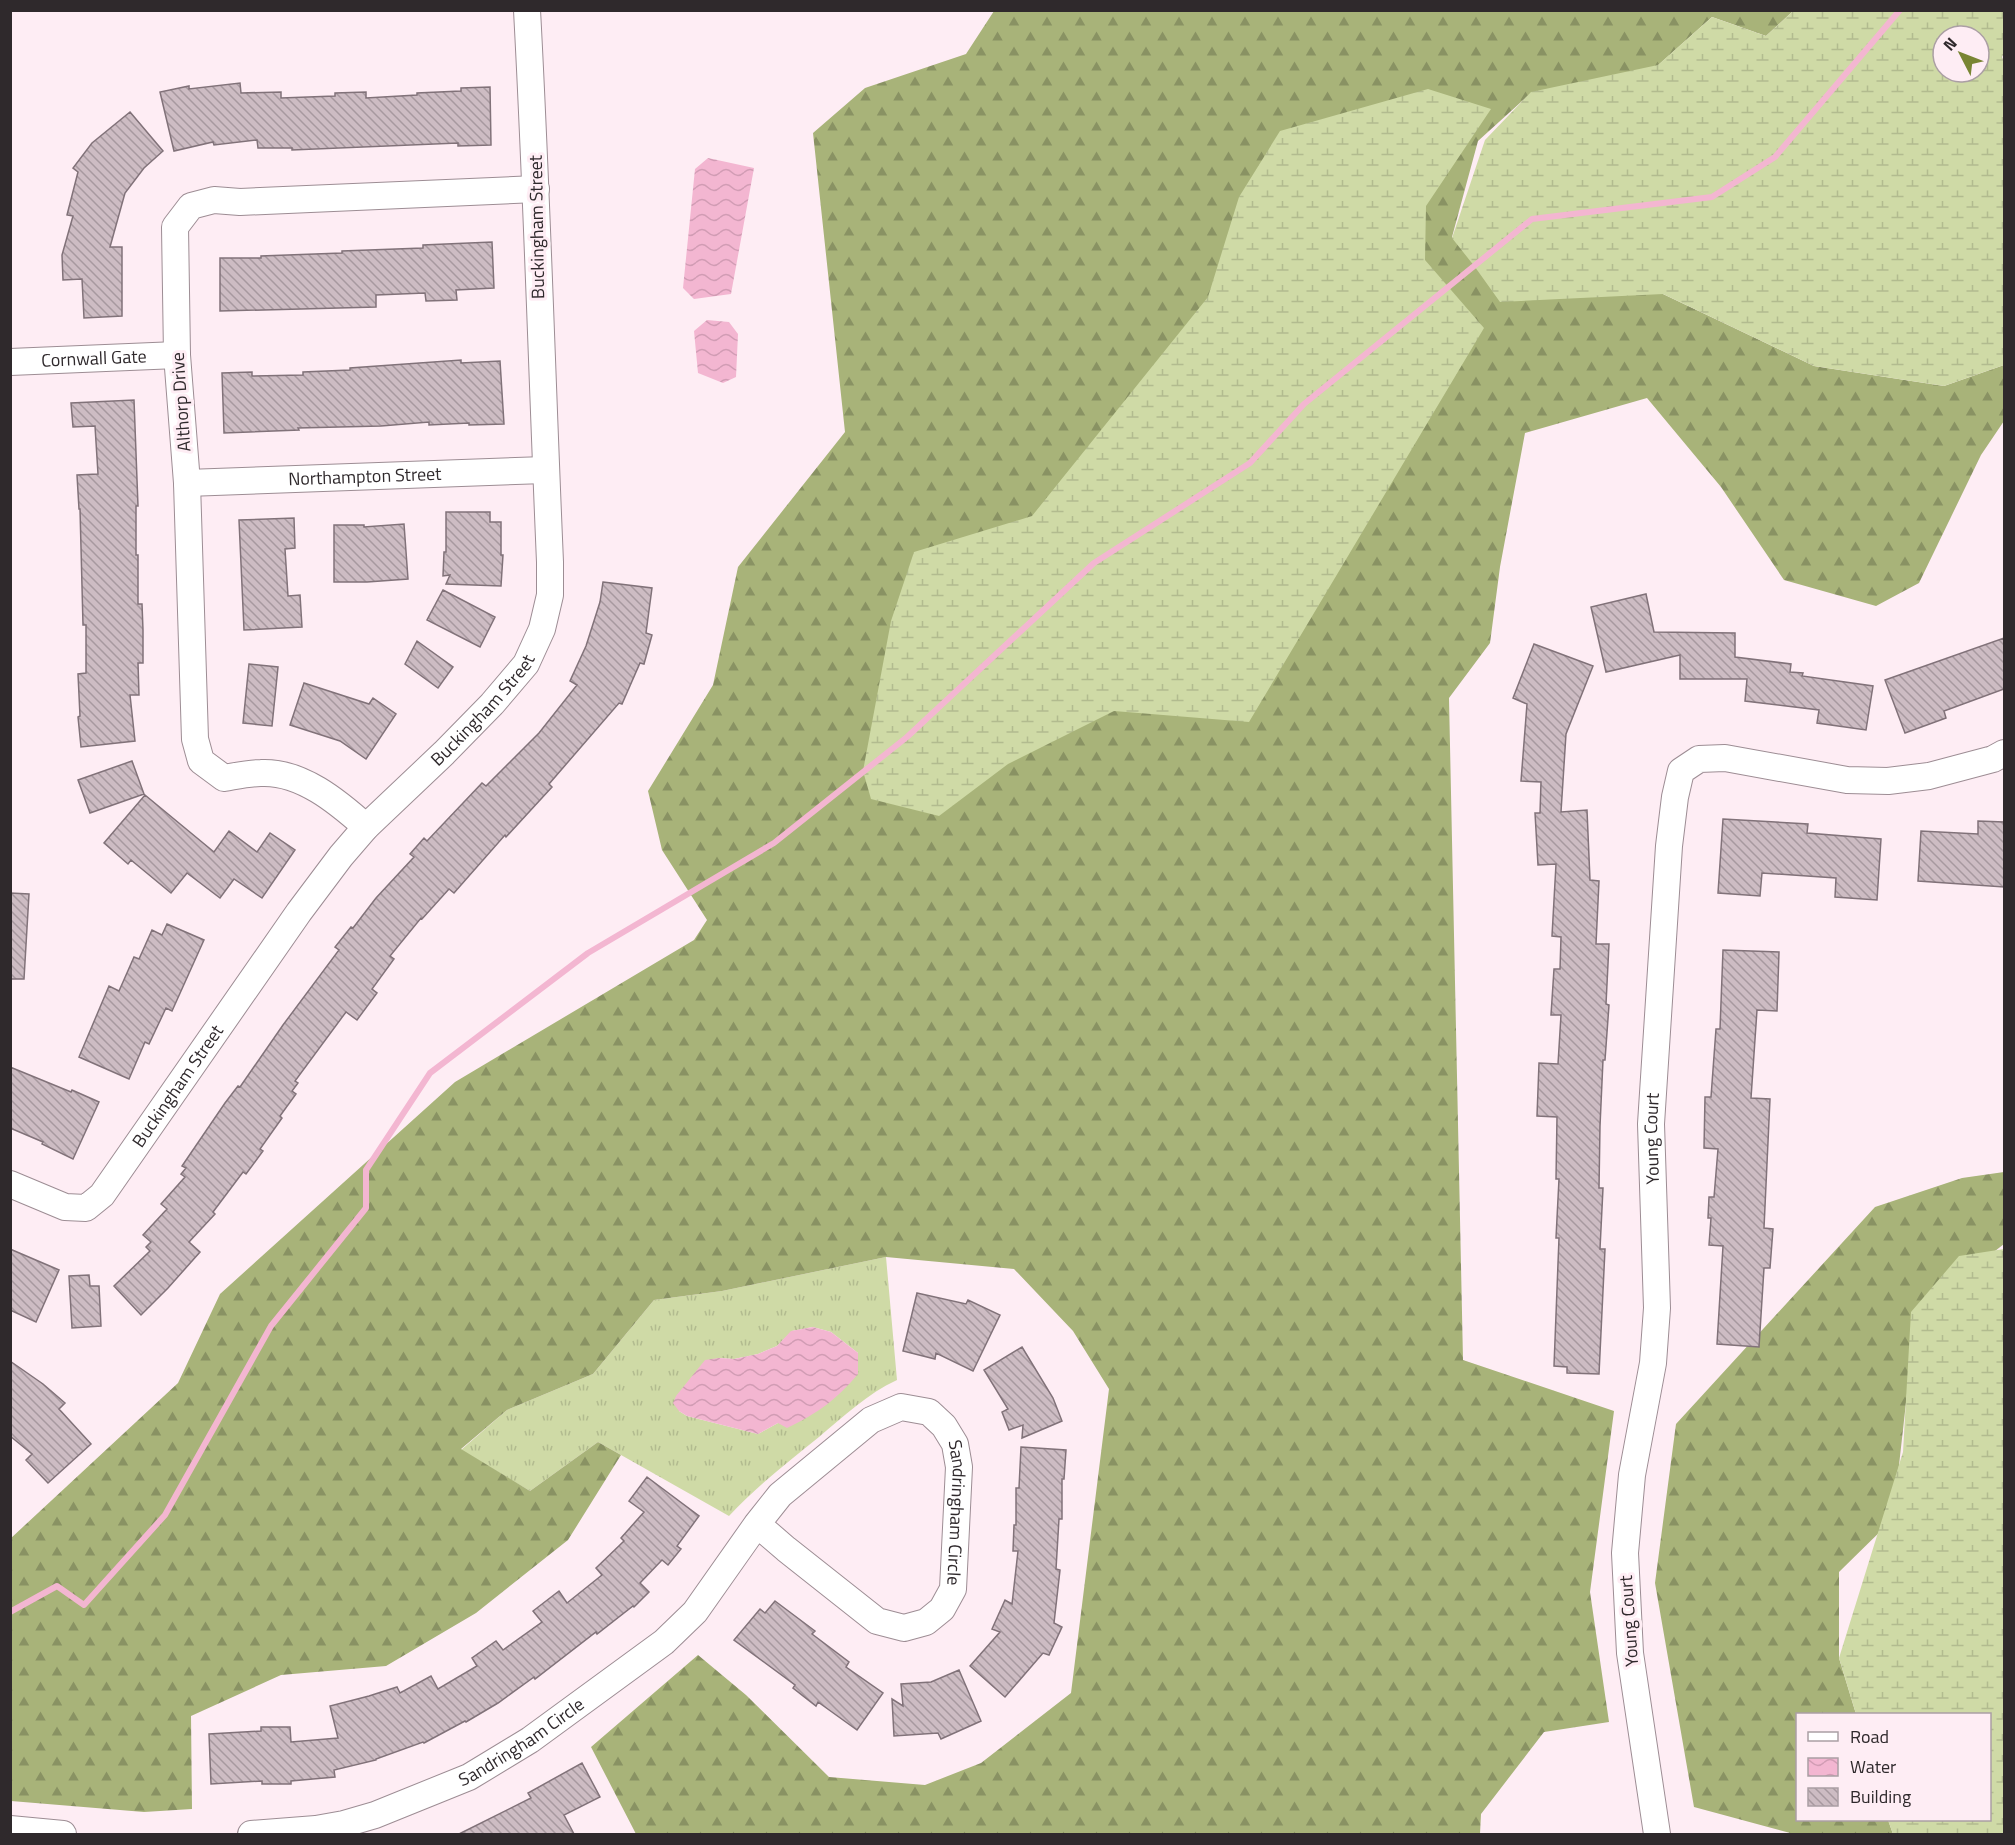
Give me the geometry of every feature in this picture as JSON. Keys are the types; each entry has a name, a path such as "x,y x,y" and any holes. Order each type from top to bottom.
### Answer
{"street":[{"name":"Buckingham Street","path":"10,1184 65,1207 87,1208 102,1195 299,912 366,827 492,704 526,664 542,629 550,595 550,562 527,10"},
{"name":"Althorp Drive","path":"366,827 346,809 316,789 290,778 262,772 224,777 201,761 195,739 187,483 177,355 175,227 191,206 214,200 240,202 536,189"},
{"name":"Cornwall Gate","path":"10,362 177,355"},
{"name":"Northampton Street","path":"187,483 545,470"},
{"name":"Young Court","path":"1657,1834 1630,1653 1625,1553 1632,1475 1653,1363 1657,1308 1651,1124 1669,846 1675,797 1681,771 1699,759 1725,758 1847,780 1888,781 1929,776 1993,759 2004,753"},
{"name":"Sandringham Circle","path":"251,1834 345,1829 469,1776 500,1760 581,1704 664,1642 695,1612 757,1524 780,1496 871,1420 901,1407 929,1412 944,1426 955,1444 959,1467 953,1589 942,1609 926,1622 904,1628 877,1621 757,1524"},
{"path":"10,1829 63,1834"}],"green space":[{"path":"994,11 1793,11 1766,36 1712,17 1656,67 1531,93 1478,141 1452,237 1480,263 1663,294 1814,366 1944,386 2004,365 2004,421 1981,455 1919,583 1876,606 1784,580 1721,487 1647,398 1525,433 1500,567 1490,643 1449,698 1463,1360 1614,1411 1590,1592 1609,1722 1544,1732 1481,1814 1480,1834 636,1834 591,1747 698,1655 746,1695 829,1777 925,1785 981,1763 1071,1693 1109,1389 1073,1331 1014,1269 886,1257 722,1291 654,1300 593,1374 507,1410 461,1449 530,1491 598,1442 621,1455 568,1540 476,1613 386,1666 281,1675 191,1716 192,1809 144,1812 11,1801 10,1539 178,1383 220,1294 455,1082 694,940 707,920 662,850 648,791 713,685 738,567 845,432 813,133 865,88 966,54"},
{"path":"1793,11 2004,11 2004,53 2002,57 2004,62 2004,365 1944,386 1814,366 1663,294 1500,302 1452,238 1485,140 1531,92 1658,65 1712,17 1766,36"},
{"path":"1428,89 1491,109 1426,206 1425,260 1484,328 1249,722 1114,711 1008,764 939,816 871,799 863,771 891,621 914,552 1032,516 1208,297 1239,197 1280,131"},
{"path":"2004,1172 2004,1244 1916,1313 1893,1519 1839,1572 1839,1658 1856,1713 1796,1713 1796,1821 1888,1821 1893,1834 1794,1834 1694,1807 1655,1583 1676,1424 1875,1207 1962,1178"},
{"path":"2004,1249 2004,1834 1893,1834 1888,1821 1991,1821 1991,1713 1856,1713 1839,1658 1903,1452 1911,1312 1959,1256"},
{"path":"886,1257 897,1380 847,1413 761,1485 729,1516 598,1442 530,1491 461,1450 507,1410 593,1374 654,1300 722,1291","holes":["813,1327 831,1332 858,1353 778,1423 758,1434 687,1416 679,1411 719,1358 734,1359 758,1354 777,1346 792,1331"]}],"water":[{"path":"708,158 754,168 731,294 694,299 683,288 695,169"},
{"path":"707,320 729,322 738,334 736,377 723,383 698,373 694,331"},
{"path":"813,1327 831,1332 858,1353 858,1374 834,1399 787,1428 778,1423 758,1434 687,1416 673,1403 705,1360 734,1359 758,1354 777,1346 791,1331"}],"building":[{"path":"240,83 241,93 281,92 281,98 335,96 335,93 366,92 366,98 490,87 491,145 458,146 458,143 292,150 292,148 258,148 257,140 214,145 213,142 174,151 160,92 189,86 189,89"},
{"path":"130,112 163,151 144,168 125,193 110,247 122,247 122,316 84,318 82,279 63,280 62,255 73,216 67,215 78,172 73,168 92,143"},
{"path":"492,242 494,288 456,290 457,300 426,301 425,293 376,295 376,307 220,311 220,258 261,258 261,256 342,253 342,251 423,248 423,245"},
{"path":"461,360 461,363 500,361 504,424 429,425 429,422 224,433 222,373 252,372 252,376 303,375 303,372"},
{"path":"134,400 138,506 136,506 136,555 138,555 138,604 142,604 143,630 143,663 138,663 139,695 130,695 135,741 81,747 78,674 86,673 86,625 83,625 77,475 98,474 95,426 73,427 71,403"},
{"path":"446,512 490,512 490,522 501,522 501,555 503,555 501,586 446,584 450,575 443,576 444,552 446,552"},
{"path":"294,518 295,548 285,549 288,596 300,595 302,627 244,630 239,520"},
{"path":"404,524 408,579 334,582 334,525 364,525 364,527"},
{"path":"603,582 652,588 646,633 652,635 644,664 640,663 622,704 619,703 549,784 552,787 506,837 505,835 454,893 449,889 421,918 390,956 394,959 372,989 377,993 357,1020 346,1012 295,1081 298,1083 292,1091 296,1094 260,1149 263,1151 246,1174 243,1172 213,1212 215,1214 189,1242 200,1252 141,1315 114,1286 150,1251 146,1247 151,1242 143,1235 167,1209 161,1204 185,1177 181,1174 186,1168 182,1166 225,1103 238,1086 240,1087 339,950 335,947 414,857 410,854 424,838 427,841 482,783 486,786 539,733 577,685 570,681 586,646 600,602"},
{"path":"443,590 495,617 480,647 427,620"},
{"path":"1646,594 1654,632 1735,633 1735,657 1791,664 1790,672 1803,673 1802,676 1873,686 1866,730 1817,723 1819,710 1745,701 1747,679 1680,679 1680,655 1606,672 1591,607"},
{"path":"2004,638 2004,689 1944,711 1946,718 1905,733 1885,680"},
{"path":"417,641 453,667 438,688 405,664"},
{"path":"1534,644 1593,666 1566,734 1561,812 1587,810 1590,880 1599,881 1596,944 1609,944 1606,1004 1609,1005 1605,1060 1603,1060 1600,1126 1599,1188 1603,1188 1600,1249 1605,1249 1599,1374 1567,1373 1567,1367 1554,1366 1559,1238 1556,1238 1559,1179 1556,1179 1557,1117 1537,1116 1539,1063 1558,1064 1561,1015 1551,1015 1554,969 1560,969 1561,937 1552,936 1556,864 1538,865 1535,813 1540,813 1541,782 1521,781 1527,704 1513,698"},
{"path":"249,664 278,667 272,726 243,723"},
{"path":"304,683 369,704 373,698 396,714 366,759 340,741 290,725"},
{"path":"132,761 144,794 90,813 78,780"},
{"path":"145,795 214,852 229,831 257,852 270,833 295,850 262,898 234,879 220,898 187,873 171,893 131,860 128,864 104,843"},
{"path":"1723,819 1808,824 1807,833 1881,839 1877,900 1835,897 1836,878 1762,873 1760,896 1718,893"},
{"path":"1978,821 2004,822 2004,887 1918,881 1921,831 1978,834"},
{"path":"10,893 29,894 24,979 10,979"},
{"path":"167,924 204,940 172,1011 166,1008 149,1044 145,1042 129,1079 79,1057 109,986 119,991 134,957 139,959 152,930 162,935"},
{"path":"1723,950 1779,952 1777,1011 1757,1010 1751,1098 1770,1099 1764,1228 1773,1229 1770,1268 1764,1268 1759,1347 1717,1344 1723,1246 1709,1245 1711,1218 1708,1218 1709,1197 1714,1197 1718,1149 1704,1148 1705,1097 1711,1097 1716,1029 1720,1029"},
{"path":"10,1067 99,1102 73,1159 42,1144 43,1142 10,1128"},
{"path":"10,1249 59,1270 36,1322 10,1310"},
{"path":"89,1275 90,1286 99,1286 101,1326 72,1328 69,1276"},
{"path":"917,1293 966,1304 968,1300 1000,1315 973,1371 936,1353 935,1359 903,1351"},
{"path":"1022,1347 1053,1398 1062,1421 1022,1438 1023,1425 1009,1430 1002,1412 1008,1409 984,1370"},
{"path":"10,1361 65,1403 59,1409 91,1444 48,1483 26,1460 32,1454 10,1436"},
{"path":"1021,1447 1066,1450 1056,1569 1060,1570 1054,1623 1062,1627 1049,1655 1043,1653 1005,1697 970,1666 1000,1632 992,1629 1005,1600 1012,1604 1018,1551 1013,1551 1016,1488 1019,1488"},
{"path":"647,1477 699,1516 677,1546 681,1549 668,1565 662,1560 640,1583 649,1592 634,1607 597,1634 596,1632 535,1679 534,1677 498,1703 466,1722 424,1743 376,1760 334,1770 335,1777 291,1781 291,1784 262,1784 262,1781 211,1784 209,1734 261,1731 261,1727 290,1727 291,1742 338,1738 330,1706 397,1687 400,1693 431,1676 438,1689 477,1666 472,1658 496,1641 503,1650 542,1622 533,1611 559,1591 567,1603 602,1575 596,1568 624,1541 621,1538 644,1512 629,1501"},
{"path":"775,1601 815,1631 812,1634 849,1662 846,1667 883,1693 857,1730 818,1702 816,1706 793,1688 795,1685 734,1640 760,1609 765,1613"},
{"path":"959,1670 981,1721 941,1739 938,1733 894,1736 892,1699 903,1706 901,1684 931,1682"},
{"path":"582,1763 600,1797 564,1815 574,1834 459,1834 531,1798 528,1793"}],"waterway":[{"path":"10,1612 57,1586 84,1605 165,1515 271,1326 366,1208 366,1170 430,1073 588,953 774,843 907,737 1094,563 1250,463 1304,404 1532,219 1712,197 1775,157 1900,10"}]}
